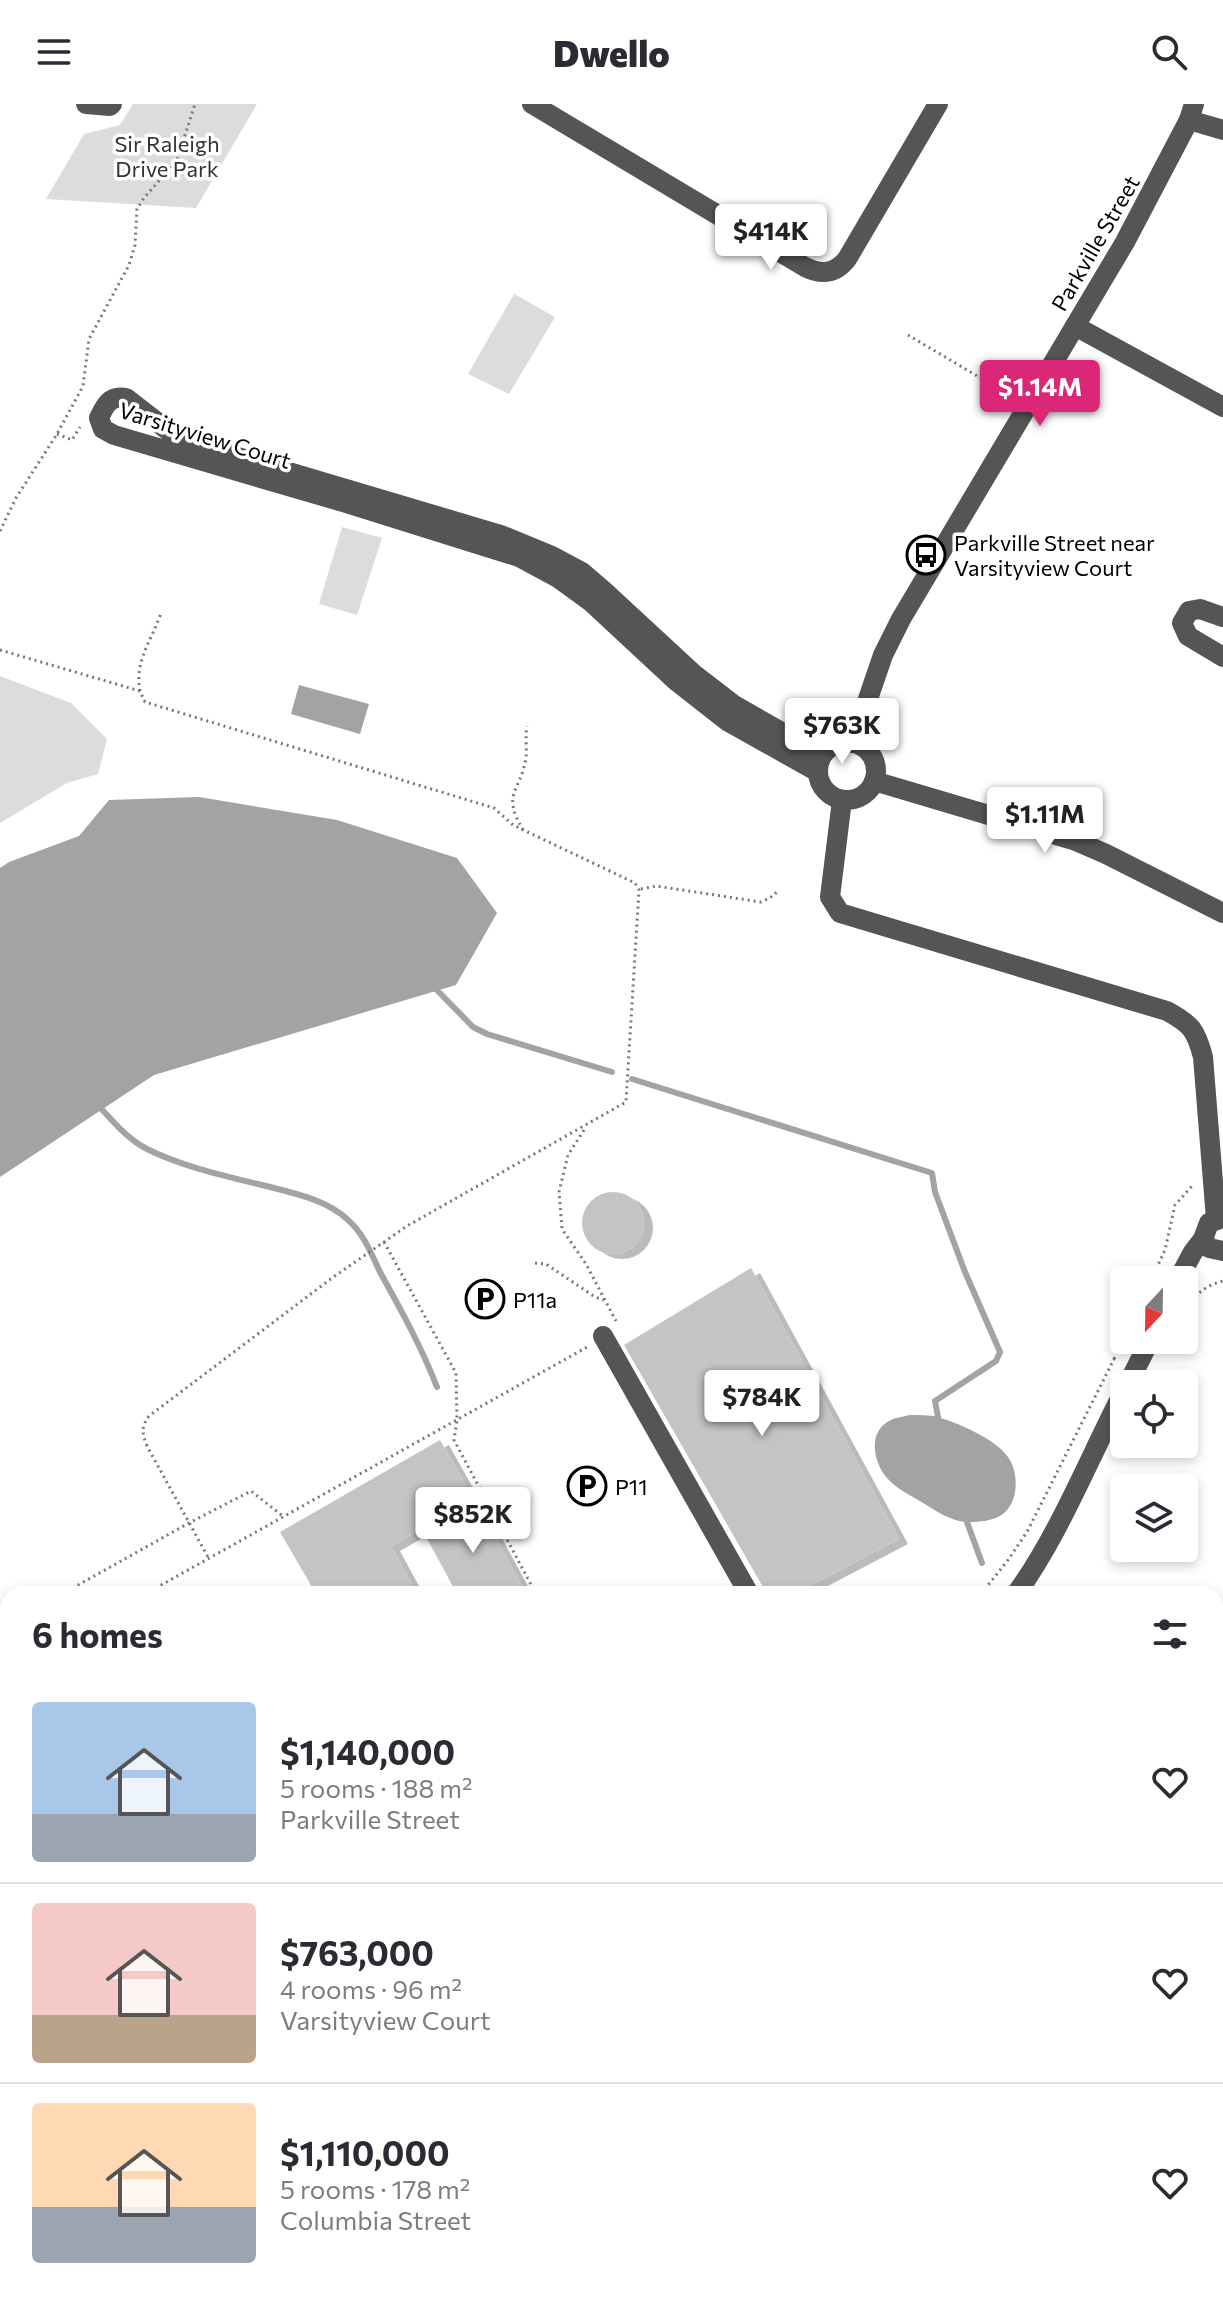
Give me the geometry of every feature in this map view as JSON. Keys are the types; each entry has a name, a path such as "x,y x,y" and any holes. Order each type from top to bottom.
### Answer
{"street":[{"path":"86,104 111,105"},
{"path":"532,104 805,267 822,273 837,268 847,259 938,104"},
{"path":"1192,112 1223,130"},
{"name":"Parkville Street","path":"853,743 883,655 901,619 1145,207 1192,112"},
{"path":"1075,326 1223,407"},
{"name":"Varsityview Court","path":"192,451 391,510 514,540 552,556 582,572 597,596 676,681 727,721 818,772"},
{"name":"Varsityview Court","path":"597,596 734,705 792,738 809,746 827,749"},
{"path":"1223,617 1200,609 1189,611 1182,623 1188,636 1223,657"},
{"path":"844,742 868,751 873,758 876,774 869,790 861,796 842,800 825,790 818,772 827,749 844,742"},
{"path":"874,781 1076,841 1223,913"},
{"path":"842,800 830,897 840,913 1167,1011 1186,1021 1199,1040 1203,1057 1219,1219 1209,1223 1203,1239 1186,1266"},
{"path":"1203,1239 1209,1248 1223,1251"},
{"path":"603,1336 744,1586"},
{"path":"1021,1586 1045,1547 1110,1419"}],"path":[{"path":"0,531 16,498 83,386 89,339 129,265 135,245 137,209 177,160 195,104"},
{"path":"908,335 1028,406"},
{"path":"57,434 72,440 83,420"},
{"path":"161,613 137,677 145,702 494,808 513,825 635,883 639,890 626,1102 378,1245 149,1416 144,1423 142,1433 147,1446 209,1559"},
{"path":"0,650 140,691"},
{"path":"523,830 512,809 512,801 526,758 527,726"},
{"path":"639,890 656,886 761,902 779,890"},
{"path":"160,1586 457,1421 603,1336 618,1323 586,1264 562,1229 559,1192 568,1155 586,1126"},
{"path":"1158,1266 1165,1250 1175,1205 1189,1187 1213,1180"},
{"path":"386,1241 456,1373 457,1421 454,1440 532,1586"},
{"path":"535,1263 546,1264 604,1300"},
{"path":"1198,1293 1211,1284 1223,1281"},
{"path":"1114,1359 1116,1354"},
{"path":"76,1586 251,1491 284,1517"}],"green space":[{"name":"Sir Raleigh Drive Park","path":"133,104 257,104 196,208 46,199 84,134 120,125"},
{"path":"514,294 555,317 509,394 468,374"},
{"path":"342,527 382,538 357,615 319,604"},
{"path":"0,676 71,703 107,739 98,774 67,783 0,823"}],"shaded area":[{"path":"299,685 369,704 360,734 291,714"},
{"path":"199,797 337,820 457,858 497,913 456,985 154,1075 0,1177 0,868 79,836 109,800"},
{"path":"909,1415 933,1416 952,1422 985,1437 1002,1450 1012,1463 1016,1487 1012,1502 1003,1514 982,1521 956,1520 939,1513 887,1478 878,1464 875,1439 883,1425"}],"building":[{"path":"613,1192 635,1201 644,1223 635,1245 613,1254 591,1245 582,1223 591,1201"},
{"path":"751,1268 899,1539 809,1586 762,1586 624,1345"},
{"path":"440,1440 473,1499 391,1546 413,1586 311,1586 280,1532"},
{"path":"476,1502 522,1586 453,1586 424,1533"}],"waterway":[{"path":"432,985 473,1027 487,1034 612,1072"},
{"path":"632,1079 932,1173 935,1192 965,1272 1000,1352 996,1361 935,1401 939,1422"},
{"path":"97,1104 133,1140 160,1155 201,1170 306,1197 339,1212 367,1244 437,1387"},
{"path":"964,1514 982,1563"}],"place":[{"name":"Parkville Street near Varsityview Court","path":"926,555"},
{"name":"P11a","path":"485,1299"},
{"name":"P11","path":"587,1486"}]}
